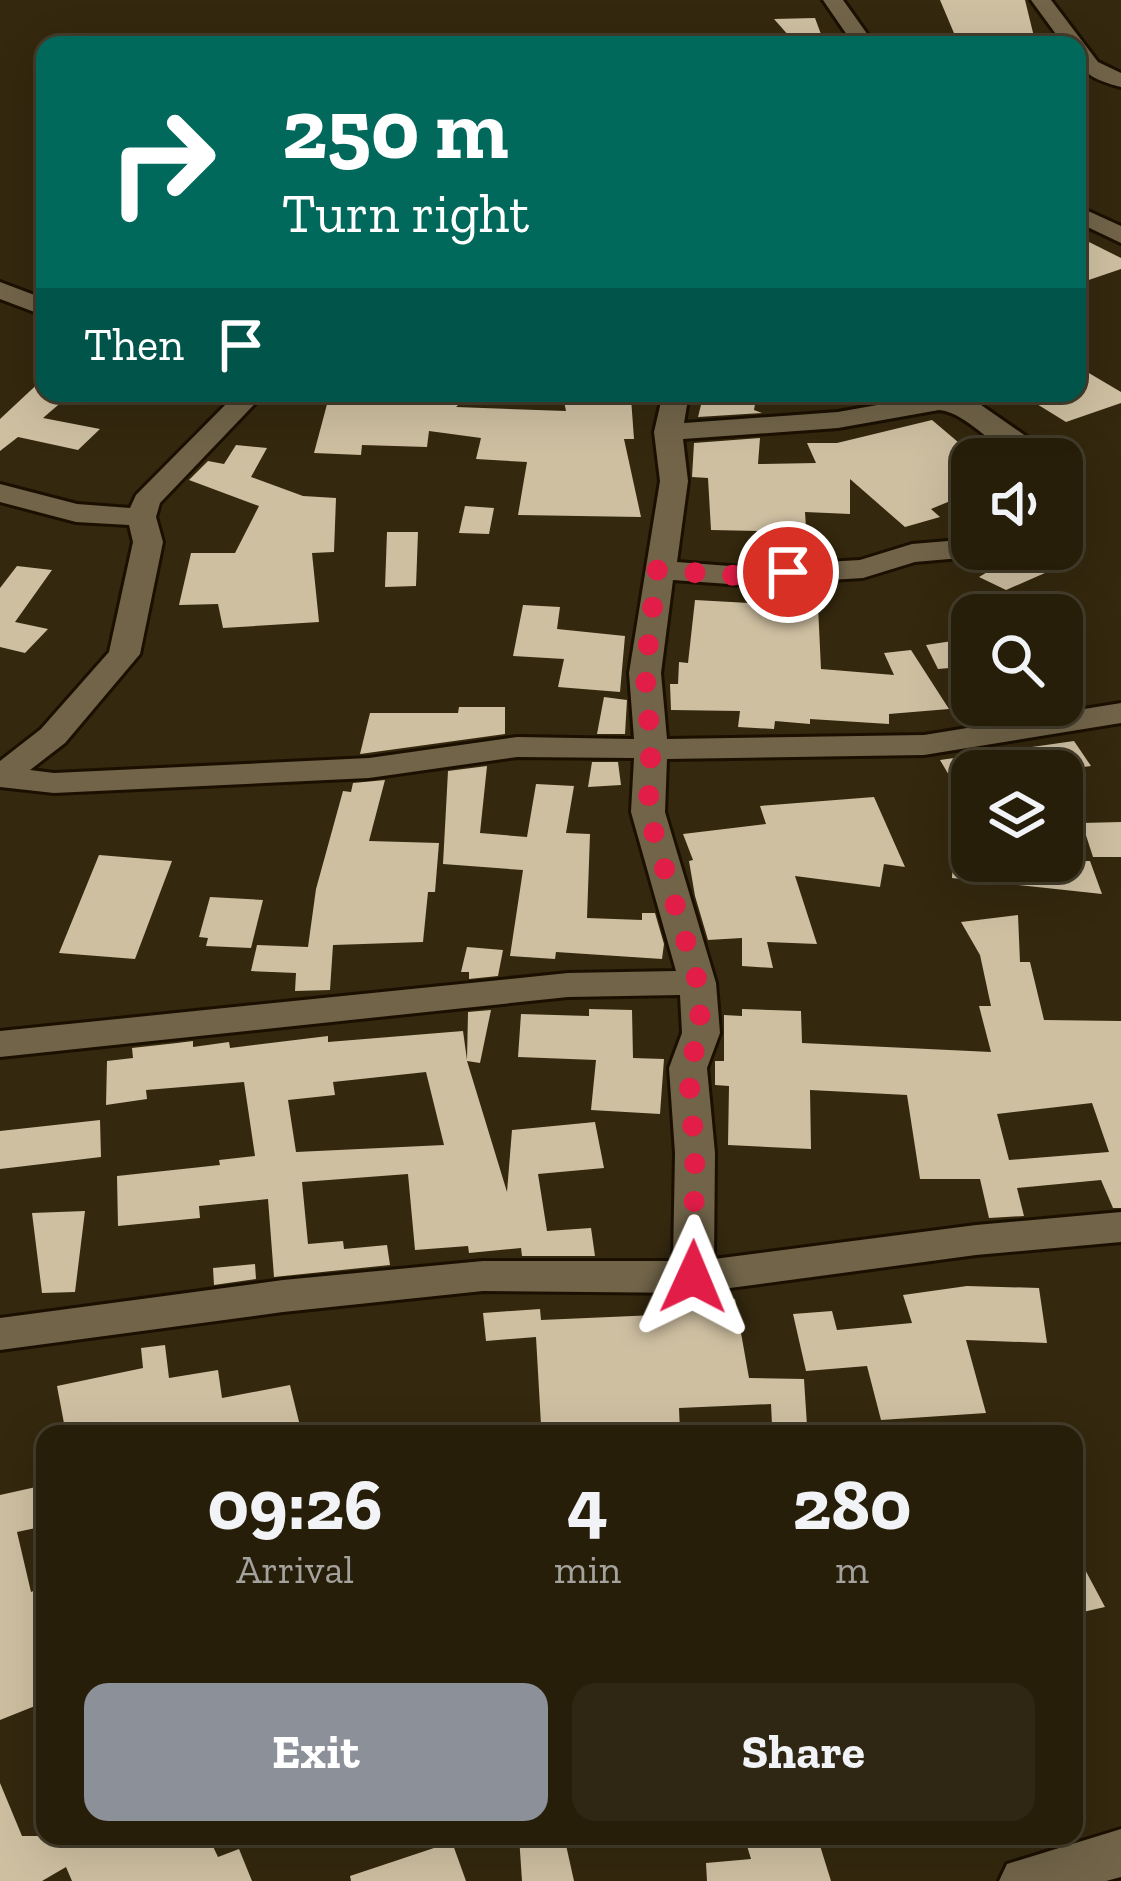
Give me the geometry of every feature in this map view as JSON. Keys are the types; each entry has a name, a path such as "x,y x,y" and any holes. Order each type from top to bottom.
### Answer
{"street":[{"path":"833,0 859,36"},
{"path":"1041,0 1066,36"},
{"path":"1086,61 1121,81"},
{"path":"1086,218 1121,236"},
{"path":"0,290 36,304"},
{"path":"0,776 53,736 124,654 148,542 142,518 146,501 242,402"},
{"path":"674,402 668,432 674,481 645,673 651,748 648,812 698,983 701,1033 688,1068 695,1153 693,1277"},
{"path":"668,432 838,420 889,402 920,402 961,404 1009,438"},
{"path":"0,494 76,513 142,518"},
{"path":"657,570 743,576 863,569 912,553 951,550"},
{"path":"0,776 54,783 191,772 369,767 518,747 924,745 1121,713"},
{"path":"0,1044 568,985 698,983"},
{"path":"0,1334 283,1296 483,1276 693,1277 976,1240 1121,1227"},
{"path":"1025,1881 1121,1853"}],"building":[{"path":"940,0 1025,0 1034,36 955,36"},
{"path":"815,18 822,36 789,36 774,19"},
{"path":"1086,240 1121,258 1121,269 1086,281"},
{"path":"1086,371 1121,392 1121,403 1066,422 1034,402 1086,402"},
{"path":"36,385 36,402 62,402 43,418 100,429 78,450 18,437 0,451 0,419"},
{"path":"328,402 461,402 456,407 566,411 564,402 631,402 634,439 624,439 641,517 518,515 527,462 476,459 481,438 429,431 427,447 362,445 361,455 314,453"},
{"path":"702,402 755,402 754,410 762,413 698,417"},
{"path":"932,420 953,438 951,501 931,509 940,517 905,527 850,479 850,514 805,512 808,559 764,561 759,531 711,530 708,478 692,477 694,443 760,438 758,464 816,463 807,443 837,443"},
{"path":"236,445 267,448 251,477 303,496 336,498 334,552 312,553 319,622 223,628 218,604 179,605 191,553 235,553 259,506 189,480 208,461 224,464"},
{"path":"465,506 494,508 489,534 459,533"},
{"path":"387,532 418,532 416,586 385,587"},
{"path":"17,566 52,570 15,622 48,629 25,653 0,647 0,588"},
{"path":"1052,570 1006,590 979,577 989,571"},
{"path":"817,585 821,669 894,675 884,653 911,650 949,709 889,714 889,724 810,719 810,724 775,721 774,729 738,727 740,711 671,710 670,684 678,684 679,662 688,663 695,600 749,603 755,589"},
{"path":"523,605 560,607 557,629 625,636 620,692 558,687 564,659 513,656"},
{"path":"951,641 951,668 938,669 926,645"},
{"path":"604,697 627,700 625,734 597,734"},
{"path":"459,707 505,707 505,734 360,754 370,713 458,713"},
{"path":"1074,741 1080,750 1011,750"},
{"path":"951,758 951,779 940,760"},
{"path":"592,762 618,762 621,785 588,787"},
{"path":"487,766 480,833 527,837 536,784 574,786 566,833 590,834 587,918 642,920 642,913 655,913 664,944 662,959 556,952 555,959 510,956 523,870 443,864 448,771"},
{"path":"385,780 369,841 439,843 435,892 428,892 423,942 333,945 330,990 295,991 296,973 251,971 257,945 308,947 316,889 343,791 351,792 353,783"},
{"path":"874,797 905,867 884,864 880,887 795,876 817,944 767,942 773,968 742,966 742,938 708,940 695,896 689,861 693,860 683,834 766,824 760,806"},
{"path":"1121,822 1121,857 1093,857 1083,823"},
{"path":"99,855 172,861 135,959 59,953"},
{"path":"1083,861 1090,861 1102,894 990,882 1083,882"},
{"path":"210,897 263,900 251,948 206,946 208,938 199,937"},
{"path":"1018,915 1020,962 1030,962 1044,1020 1121,1021 1121,1208 1113,1208 1101,1180 1017,1188 1024,1216 989,1218 980,1179 920,1179 907,1095 810,1090 811,1149 728,1145 729,1086 715,1085 715,1061 724,1061 724,1015 742,1016 742,1009 801,1011 802,1043 991,1052 979,1006 991,1006 980,955 961,922","holes":["1092,1103 1109,1152 1009,1160 997,1114"]},
{"path":"467,947 503,950 498,976 469,979 469,972 461,972"},
{"path":"589,1009 632,1010 633,1058 664,1059 660,1114 591,1110 596,1060 518,1057 521,1014 589,1016"},
{"path":"491,1010 480,1063 467,1061 507,1192 512,1130 595,1122 604,1168 538,1174 547,1231 591,1228 595,1256 522,1256 521,1248 469,1253 468,1246 415,1250 408,1174 302,1182 308,1244 343,1241 344,1249 387,1245 390,1265 274,1277 268,1199 199,1206 200,1218 118,1226 117,1176 220,1165 219,1160 255,1156 244,1082 146,1090 147,1099 106,1105 107,1061 133,1058 132,1048 193,1041 193,1047 229,1042 230,1048 328,1036 328,1042 463,1031 467,1060 468,1012","holes":["426,1072 444,1145 296,1152 288,1100 335,1095 333,1082"]},
{"path":"100,1120 101,1157 0,1169 0,1131"},
{"path":"85,1211 75,1292 42,1293 32,1213"},
{"path":"255,1264 256,1279 214,1285 213,1268"},
{"path":"967,1286 1039,1288 1047,1343 966,1340 986,1413 881,1420 867,1366 806,1371 793,1314 832,1311 837,1330 912,1323 903,1295"},
{"path":"675,1299 735,1299 749,1378 804,1379 807,1425 772,1425 771,1404 679,1408 680,1425 541,1425 536,1337 486,1341 483,1313 540,1309 541,1320 679,1314"},
{"path":"165,1345 169,1378 218,1370 222,1398 290,1385 300,1425 64,1425 57,1386 143,1368 141,1348"},
{"path":"36,1487 36,1528 17,1532 31,1592 36,1590 36,1706 0,1720 0,1495"},
{"path":"1083,1566 1105,1607 1083,1612"},
{"path":"0,1783 22,1836 36,1836 36,1845 212,1845 218,1857 239,1849 252,1881 72,1881 66,1867 42,1881 0,1881"},
{"path":"453,1845 466,1881 351,1881 350,1876"},
{"path":"520,1845 566,1845 574,1881 522,1881"},
{"path":"747,1845 820,1845 831,1881 707,1881 706,1863 751,1859"}],"route":[{"path":"693,1277 695,1153 688,1068 701,1033 698,983 648,812 651,748 645,673 652,603 657,570 743,576 788,572"}]}
